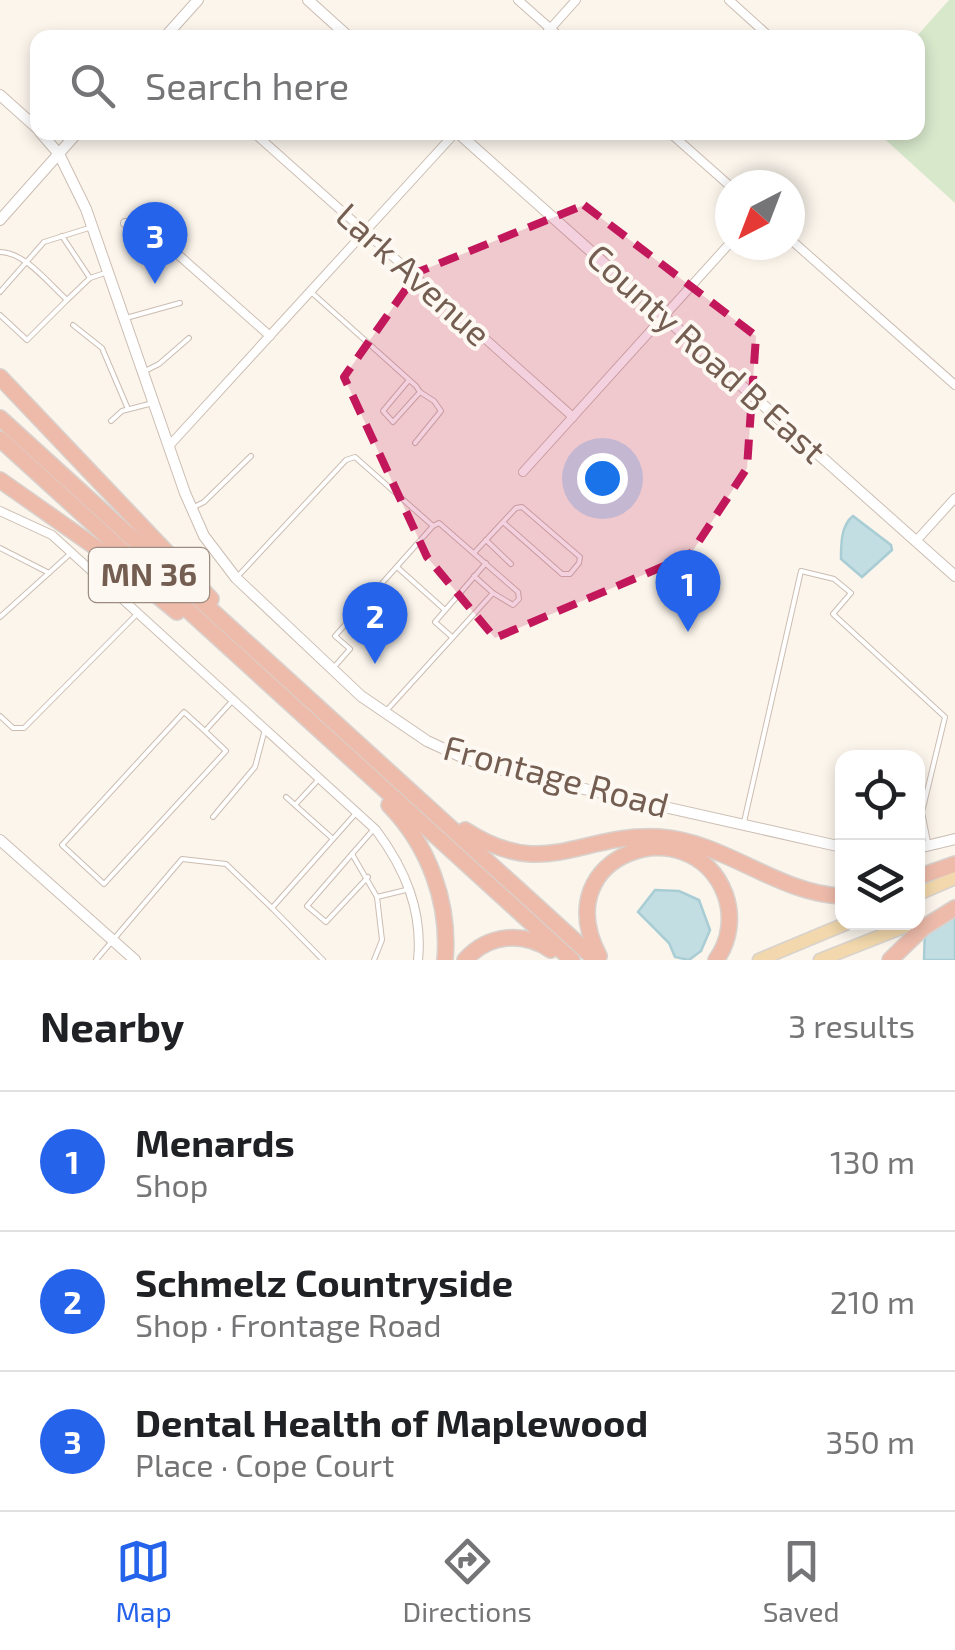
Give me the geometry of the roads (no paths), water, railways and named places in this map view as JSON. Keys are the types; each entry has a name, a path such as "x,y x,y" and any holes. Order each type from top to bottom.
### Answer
{"highway":[{"path":"0,377 186,569 253,647"},
{"name":"MN 36","path":"0,418 598,960"},
{"name":"MN 36","path":"0,439 569,960"},
{"path":"0,480 114,561 298,710"},
{"path":"315,725 400,817 421,848 443,908 445,960"},
{"path":"402,784 479,839 512,852 544,856 639,838 672,838 816,893 835,895"},
{"path":"598,960 586,917 595,882 602,871 622,856 658,848 672,849 697,860 723,888 729,929 716,960"},
{"path":"925,875 955,864"},
{"path":"890,960 923,928 955,908"},
{"path":"466,960 489,942 513,937 535,941 569,960"}],"main road":[{"path":"925,891 955,878"},
{"path":"925,919 955,908"},
{"path":"759,960 835,928"},
{"path":"820,960 897,930"}],"street":[{"path":"171,30 198,0"},
{"path":"308,0 341,30"},
{"path":"518,0 550,28 576,0"},
{"path":"729,0 763,30"},
{"name":"Frontage Road","path":"0,95 30,123"},
{"name":"Frontage Road","path":"47,140 59,154 92,227 190,508 210,546 236,578 333,669 384,714 427,742 490,767 835,846"},
{"path":"0,220 71,140"},
{"name":"Lark Avenue","path":"262,140 573,417"},
{"path":"169,446 449,140"},
{"name":"County Road B East","path":"465,140 955,576"},
{"path":"678,140 715,173"},
{"path":"125,223 148,228 270,336"},
{"path":"805,251 955,385"},
{"path":"523,472 715,260"},
{"path":"916,541 955,498"},
{"path":"0,512 34,525 71,552 374,828 392,851 410,889 418,933 418,960"},
{"path":"925,846 955,839"},
{"path":"0,841 134,960"}],"lane":[{"path":"0,292 44,242 92,227"},
{"path":"62,236 90,278"},
{"path":"0,252 10,252 26,262 68,300"},
{"path":"0,315 27,340 90,278 108,272"},
{"path":"310,291 442,411 416,443"},
{"path":"124,318 180,302"},
{"path":"73,325 102,348 128,409"},
{"path":"143,372 159,364 189,338"},
{"path":"409,380 383,411 386,417 393,422 398,419 420,392"},
{"path":"111,421 128,409 154,402"},
{"path":"190,508 204,502 251,456"},
{"path":"236,578 346,460 355,457 433,526"},
{"path":"474,553 502,522 516,508 522,507 580,557 579,564 570,574 562,574 502,522"},
{"path":"333,669 350,649 335,636 433,526 439,523 518,592 519,598 513,606 509,605 474,576"},
{"path":"486,540 511,564"},
{"path":"0,548 49,573"},
{"path":"0,616 71,552"},
{"path":"452,638 436,622 486,563"},
{"path":"397,567 445,610"},
{"path":"743,827 801,571 834,579 851,594 833,614 945,717 922,812 923,840"},
{"path":"384,714 493,593"},
{"path":"0,716 13,728 24,728 139,613"},
{"path":"204,731 234,699"},
{"path":"184,712 204,731 226,750 104,884 62,846 184,712"},
{"path":"212,817 255,768 266,729"},
{"path":"295,805 320,778"},
{"path":"286,797 333,839"},
{"path":"272,908 358,812"},
{"path":"368,877 326,922 307,906 374,828"},
{"path":"352,854 377,898 382,940 374,960"},
{"path":"96,960 182,859 226,864 323,960"},
{"path":"377,898 410,889"}],"water":[{"path":"853,516 891,545 892,550 862,577 841,559 844,530"},
{"path":"655,890 679,891 699,900 710,930 701,951 689,960 675,957 669,943 638,912"},
{"path":"955,915 955,960 924,960 925,927"}],"place":[{"name":"Dental Health of Maplewood","path":"155,284"},
{"name":"Menards","path":"688,632"},
{"name":"Schmelz Countryside","path":"375,664"}]}
